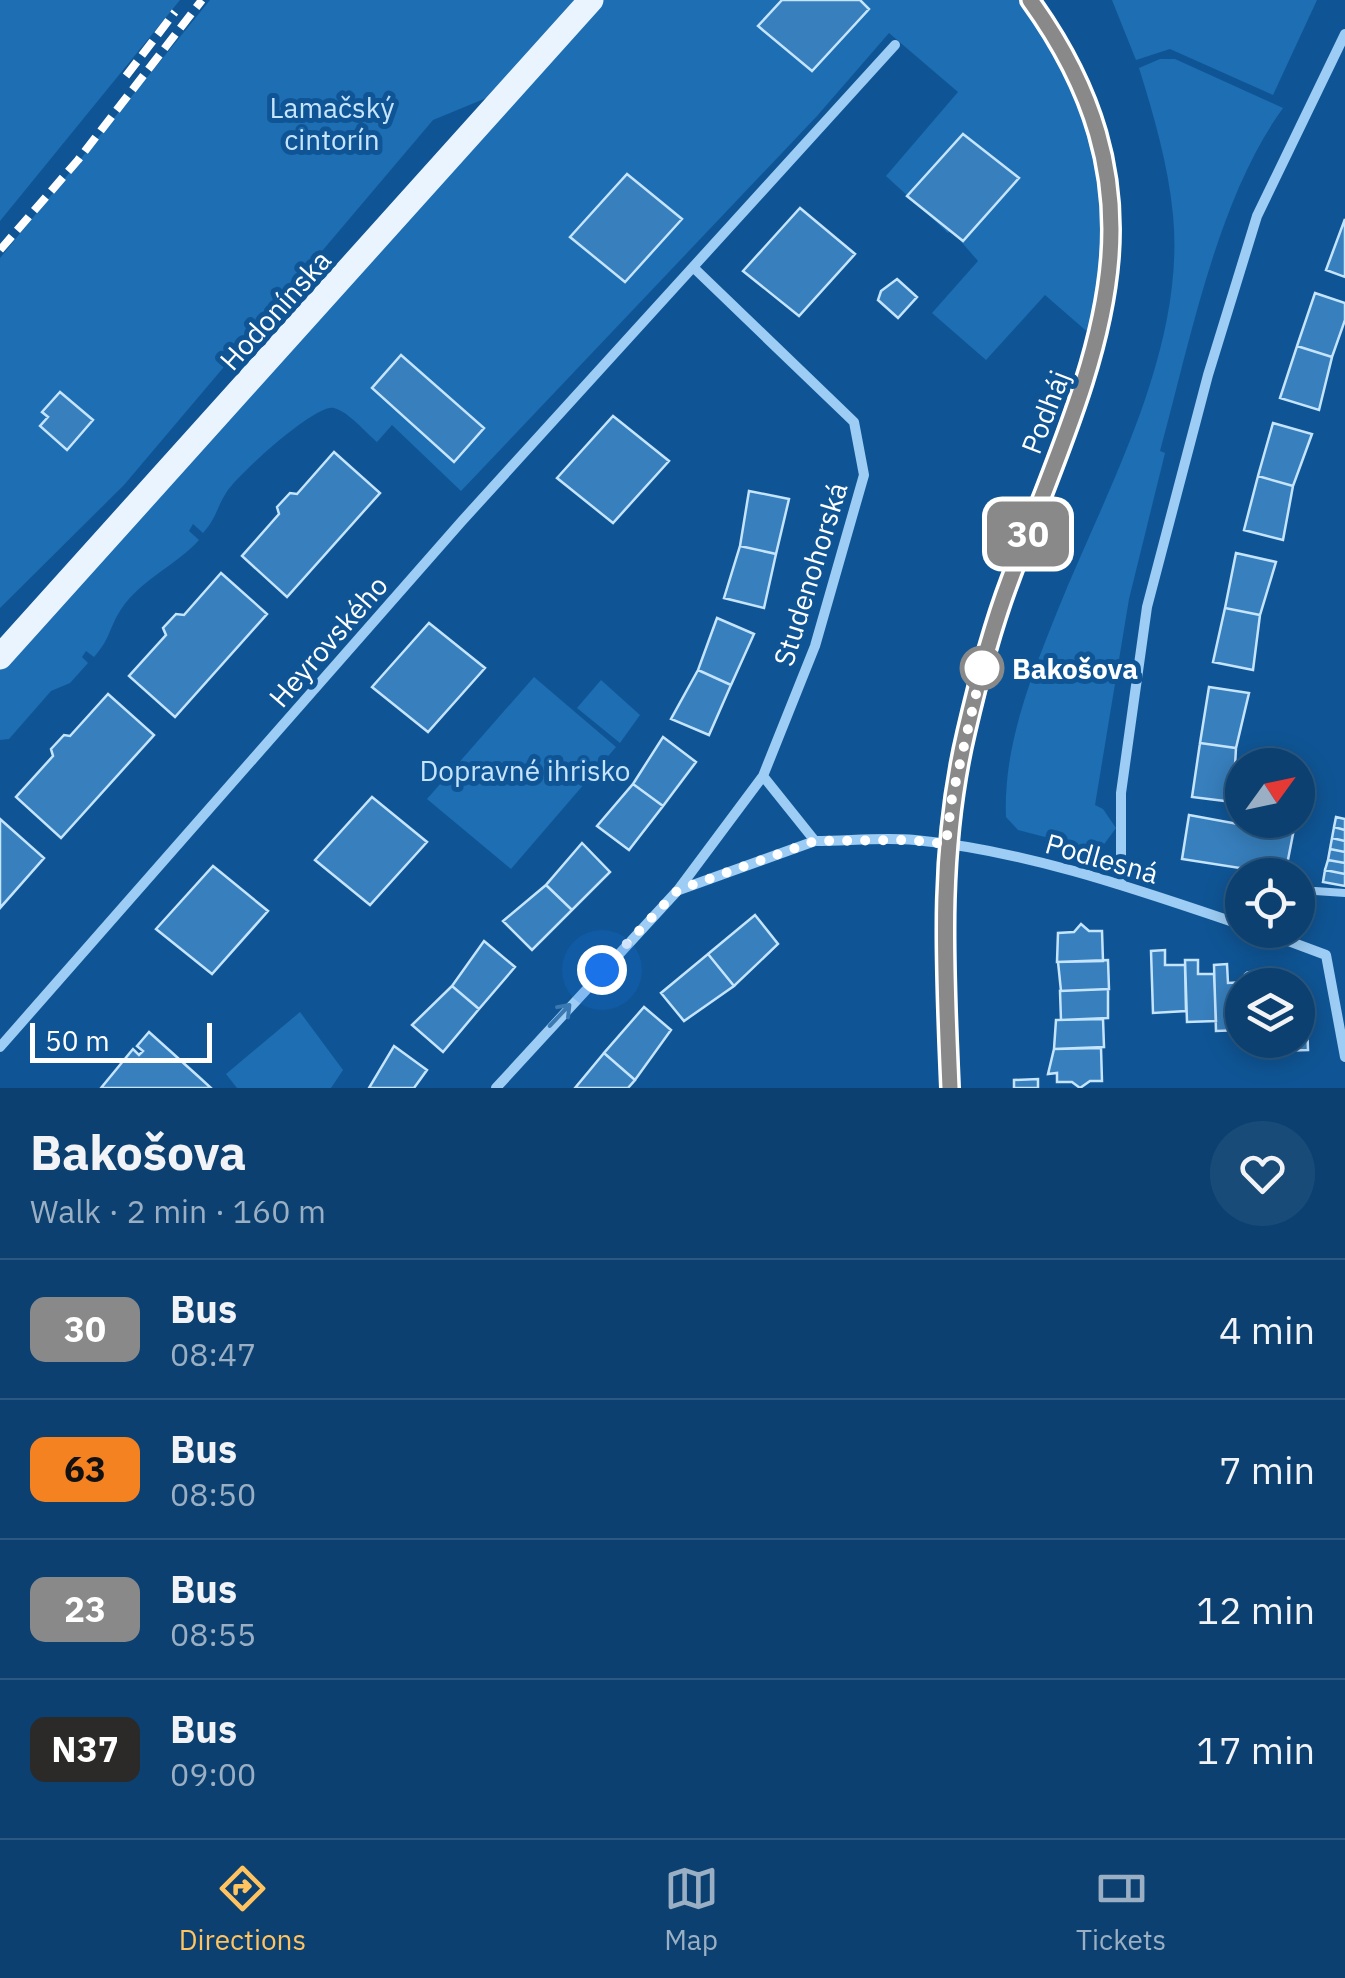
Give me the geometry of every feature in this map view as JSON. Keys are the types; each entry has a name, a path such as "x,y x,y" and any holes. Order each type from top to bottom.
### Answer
{"main road":[{"name":"Hodonínska","path":"0,656 591,0"}],"street":[{"name":"Podháj","path":"950,1088 943,900 946,844 965,736 993,627 1085,386 1111,280 1112,208 1097,134 1072,66 1030,0"},
{"path":"1121,884 1120,793 1147,607 1208,376 1257,216 1345,34"},
{"name":"Heyrovského","path":"0,1047 462,521 895,45"},
{"name":"Studenohorská","path":"496,1088 678,890 763,776 815,646 864,475 854,422 694,268"},
{"path":"763,776 815,841"},
{"name":"Studenohorská","path":"678,890 815,841 910,840 946,844"},
{"name":"Podlesná","path":"946,844 1121,884 1225,918"},
{"path":"1309,948 1326,954 1345,1057"}],"lane":[{"path":"1315,891 1345,893"}],"green space":[{"path":"0,0 180,0 0,221"},
{"name":"Lamačský cintorín","path":"210,0 1031,0 1072,66 1112,208 1099,342 1045,295 986,360 932,313 978,261 951,230 948,233 886,176 958,92 889,33 817,116 461,491 392,425 377,442 340,410 325,409 277,442 233,484 203,533 193,524 189,531 199,540 134,593 94,657 86,651 82,657 88,663 70,683 51,691 9,739 0,740 0,657 513,87 433,120 124,485 0,608 0,258"},
{"path":"1112,0 1317,0 1273,95 1170,49 1136,60"},
{"path":"1160,59 1175,59 1283,108 1260,144 1223,228 1160,451 1165,453 1129,599 1095,805 1103,809 1116,828 1099,851 1018,830 1006,817 1006,791 1014,739 1029,687 1138,419 1167,317 1174,266 1173,215 1164,159 1139,68"},
{"name":"Dopravné ihrisko","path":"534,677 616,747 511,869 427,799"},
{"path":"601,680 640,715 620,743 577,708"},
{"path":"300,1012 343,1070 331,1088 237,1088 226,1074"}],"building":[{"path":"782,0 860,0 869,9 812,71 758,26"},
{"path":"963,134 1019,178 963,241 907,196"},
{"path":"627,174 682,219 625,282 570,237"},
{"path":"800,208 855,254 799,316 743,271"},
{"path":"1345,219 1345,277 1326,270"},
{"path":"897,279 917,297 898,318 878,300 881,291"},
{"path":"1315,293 1345,303 1345,320 1332,357 1297,346"},
{"path":"1297,346 1332,357 1319,410 1280,398"},
{"path":"401,355 484,428 454,462 372,388"},
{"path":"60,392 93,420 67,450 40,426 48,417 42,412"},
{"path":"613,416 669,461 613,523 557,478"},
{"path":"1273,423 1312,434 1293,486 1258,476"},
{"path":"334,452 380,493 287,597 242,556 279,514 277,507 290,493 297,494"},
{"path":"1258,476 1293,486 1283,540 1244,530"},
{"path":"749,491 789,499 776,554 740,546"},
{"path":"740,546 776,554 764,608 724,598"},
{"path":"1236,553 1276,562 1260,615 1225,608"},
{"path":"221,573 267,614 175,717 129,676 166,635 163,628 176,614 184,615"},
{"path":"1225,608 1260,615 1253,670 1213,662"},
{"path":"717,618 754,634 731,685 698,670"},
{"path":"429,623 485,668 428,732 372,687"},
{"path":"698,670 731,685 709,735 671,719"},
{"path":"1209,687 1249,693 1236,748 1200,743"},
{"path":"108,694 154,735 61,838 16,797 53,756 51,749 64,735 70,736"},
{"path":"663,737 696,762 663,806 633,784"},
{"path":"1200,743 1236,748 1225,748 1225,801 1192,797"},
{"path":"633,784 663,806 629,850 597,826"},
{"path":"372,797 427,842 370,905 315,860"},
{"path":"1189,815 1225,822 1225,838 1292,838 1288,858 1225,858 1225,866 1182,859"},
{"path":"1336,817 1345,819 1345,830 1334,827"},
{"path":"0,819 44,858 0,908"},
{"path":"1334,827 1345,830 1345,841 1332,838"},
{"path":"1332,838 1345,841 1345,852 1330,849"},
{"path":"582,843 610,872 572,910 546,885"},
{"path":"1330,849 1345,852 1345,863 1328,860"},
{"path":"1328,860 1345,863 1345,874 1325,870"},
{"path":"213,866 268,911 212,974 156,929"},
{"path":"1325,870 1345,874 1345,886 1323,882"},
{"path":"546,885 572,910 532,950 503,921"},
{"path":"755,915 778,944 734,986 708,954"},
{"path":"1081,924 1089,931 1102,931 1103,961 1057,962 1058,933 1074,932"},
{"path":"484,941 515,967 479,1009 452,986"},
{"path":"1165,950 1165,965 1185,965 1186,1011 1153,1013 1151,951"},
{"path":"708,954 734,986 684,1021 661,993"},
{"path":"1108,960 1109,989 1061,991 1058,962"},
{"path":"1185,960 1198,960 1198,974 1214,974 1216,1021 1187,1022"},
{"path":"1227,964 1225,1031 1216,1031 1214,965"},
{"path":"452,986 479,1009 443,1052 412,1025"},
{"path":"1108,989 1108,1018 1061,1020 1060,991"},
{"path":"644,1007 671,1030 635,1080 604,1053"},
{"path":"1103,1019 1104,1047 1054,1049 1056,1020"},
{"path":"149,1032 211,1088 101,1088 133,1049 139,1055 143,1051 137,1046"},
{"path":"394,1046 427,1070 414,1088 369,1088"},
{"path":"1101,1048 1102,1081 1090,1081 1080,1088 1072,1082 1057,1082 1057,1073 1048,1074 1054,1049"},
{"path":"604,1053 635,1080 628,1088 575,1088"},
{"path":"1038,1079 1038,1088 1014,1088 1014,1080"}],"railway":[{"path":"0,250 78,160 202,0"},
{"path":"126,76 175,12"}],"bus line":[{"name":"30","path":"950,1088 943,900 952,798 993,627 1085,386 1098,342 1114,247 1112,208 1102,154 1086,97 1053,32 1030,0"}],"place":[{"name":"Bakošova","path":"982,668"}],"route":[{"path":"602,970 678,890 815,841 910,840 946,844 952,798 982,668"}]}
